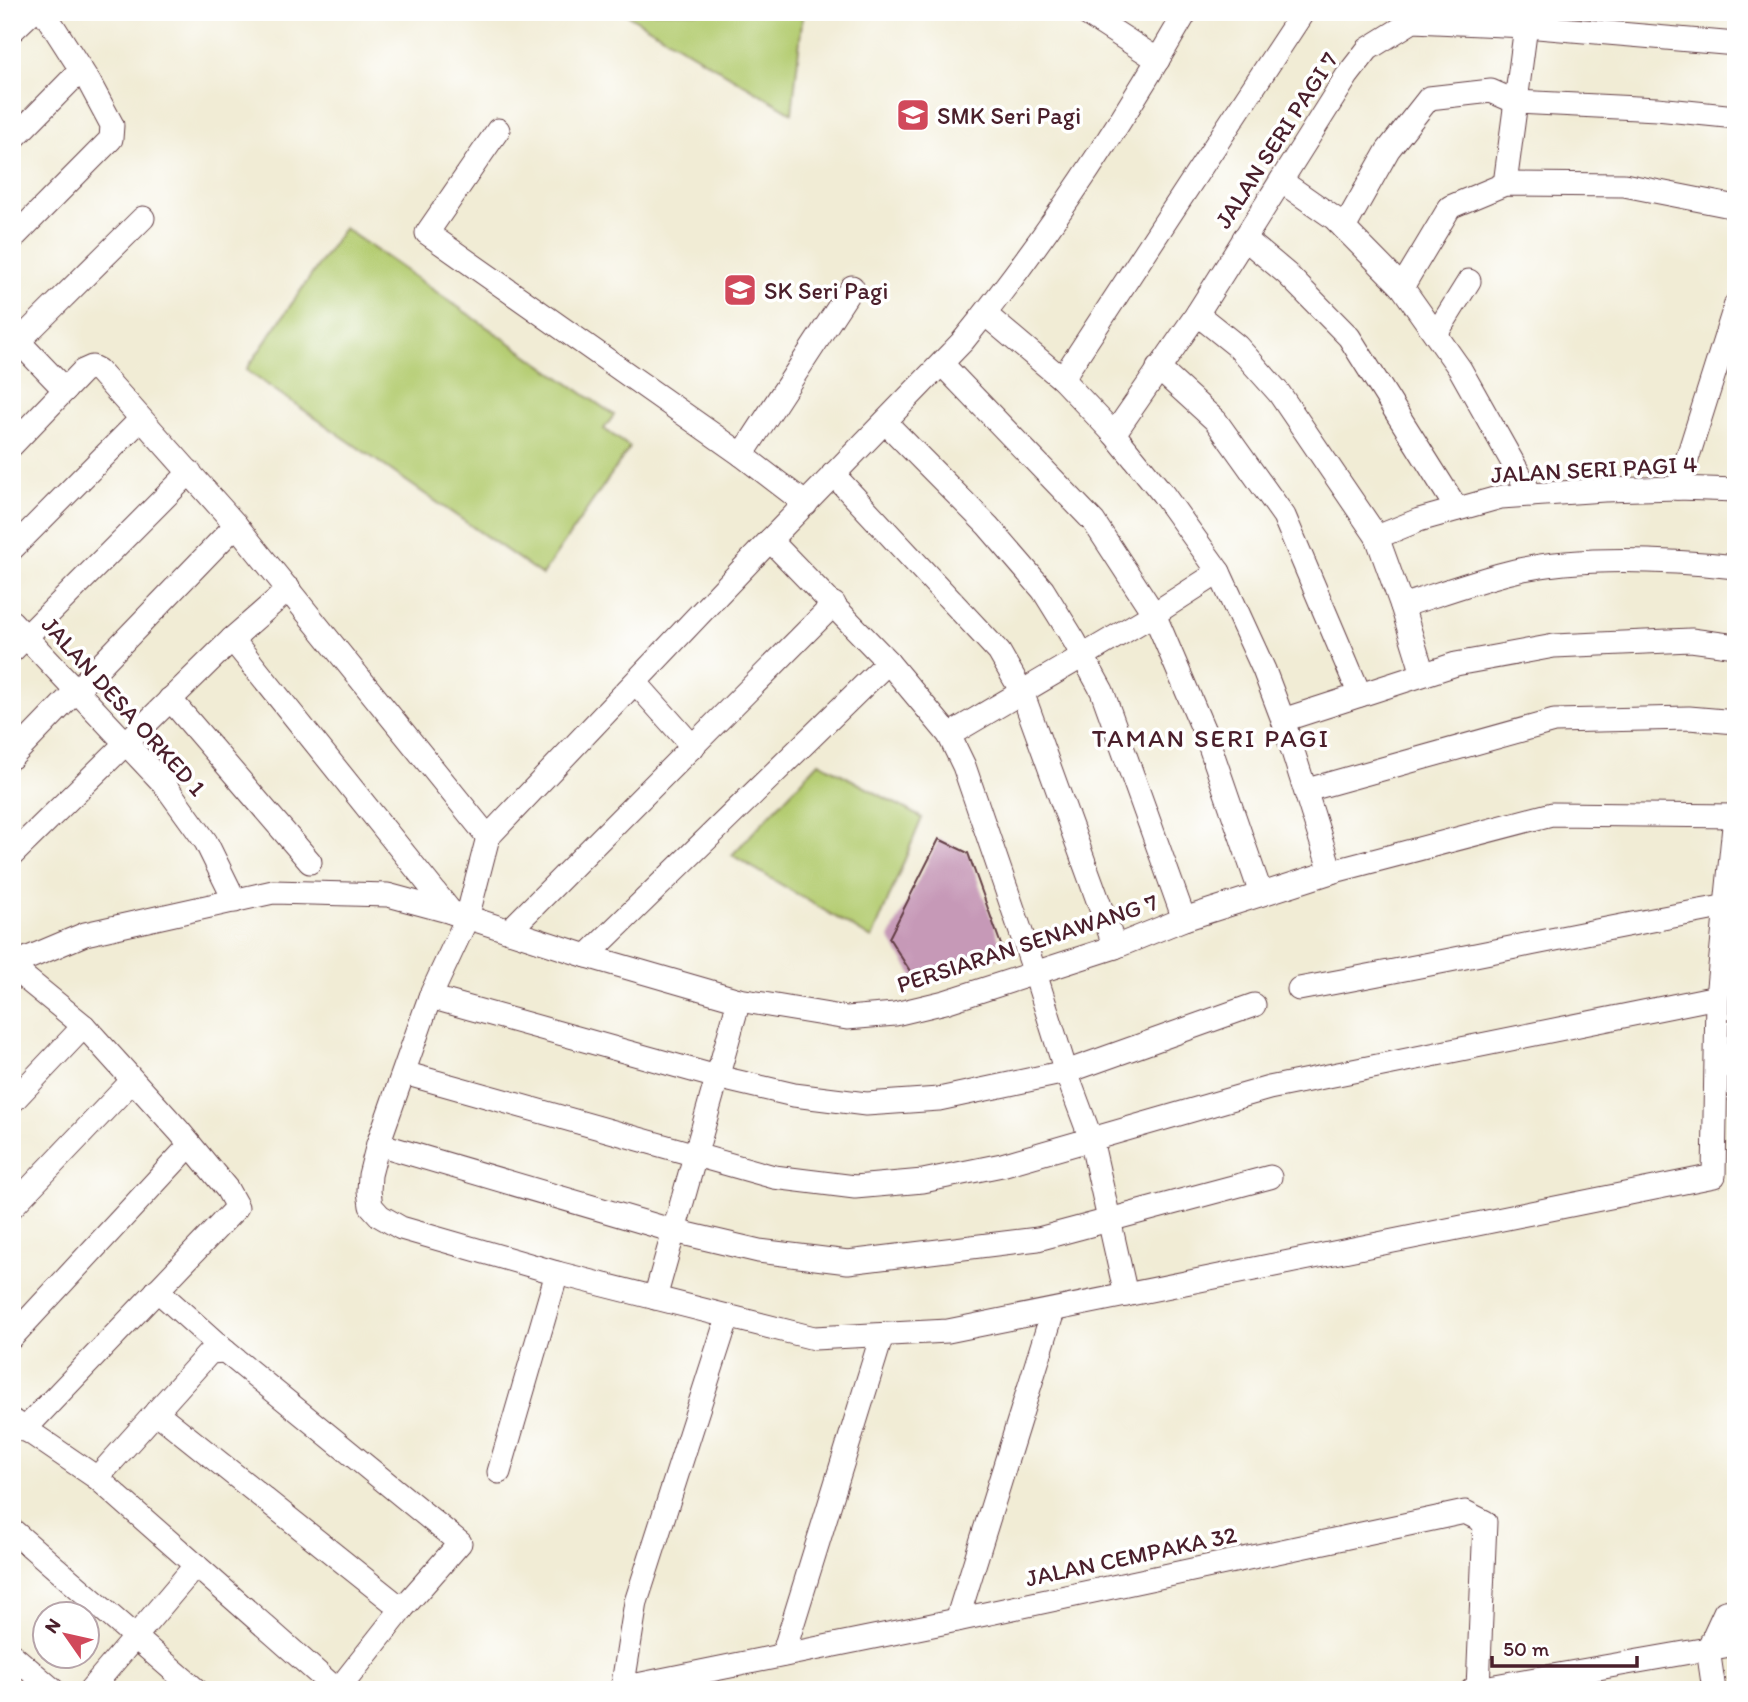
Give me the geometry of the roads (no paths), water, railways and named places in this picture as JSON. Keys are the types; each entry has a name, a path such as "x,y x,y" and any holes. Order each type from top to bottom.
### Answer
{"street":[{"path":"12,31 32,12"},
{"path":"12,239 111,139 112,125 81,69 44,12"},
{"path":"1084,12 1158,60"},
{"path":"1186,12 1079,183 985,314 942,364 833,474 488,837 378,1144 369,1191 371,1206 380,1216 401,1228 557,1273 814,1338 948,1331 1714,1176 1717,997 1733,865 1735,816"},
{"path":"1062,379 1303,12"},
{"name":"JALAN SERI PAGI 7","path":"1114,434 1196,314 1347,76 1368,49 1405,17 1533,22 1736,44"},
{"path":"1505,184 1516,102 1533,22"},
{"path":"12,140 81,69"},
{"path":"1344,228 1388,150 1429,98 1490,91 1516,102 1657,109 1736,117"},
{"path":"498,130 427,233 806,503"},
{"path":"1281,181 1335,218 1402,287 1460,369 1531,495"},
{"path":"1402,287 1450,207 1505,184 1624,185 1736,207"},
{"path":"65,390 15,345 143,218"},
{"path":"1244,238 1287,274 1349,337 1457,509"},
{"path":"1436,334 1469,281"},
{"path":"742,456 852,287"},
{"path":"1678,488 1736,304"},
{"path":"985,314 1062,379 1114,434 1163,494 1219,572 1264,670 1283,720 1331,873"},
{"path":"1196,314 1237,346 1279,393 1377,537 1423,674"},
{"path":"942,364 1094,522 1154,614 1206,738 1261,894"},
{"path":"12,445 83,370 92,367 98,370 236,525 488,837"},
{"path":"1158,368 1216,422 1284,516 1360,695"},
{"path":"12,549 141,419"},
{"path":"885,422 988,526 1043,590 1083,656 1102,691 1184,919"},
{"path":"17,637 190,472"},
{"path":"833,474 999,652 1021,692 1115,947"},
{"name":"JALAN SERI PAGI 4","path":"1377,537 1419,520 1502,497 1678,488 1736,490"},
{"path":"12,757 236,525"},
{"path":"770,540 888,662 949,735 964,766 1091,1139 1126,1295"},
{"path":"1402,606 1516,570 1579,563 1680,562 1736,567"},
{"path":"949,735 1154,614 1219,572"},
{"path":"12,855 232,639 289,589"},
{"path":"509,931 834,604"},
{"name":"JALAN DESA ORKED 1","path":"17,637 76,690 164,784 206,842 235,901"},
{"path":"232,639 459,915"},
{"path":"1283,720 1456,664 1554,646 1691,639 1736,646"},
{"path":"587,956 888,662"},
{"path":"636,683 693,747"},
{"path":"170,699 310,862"},
{"path":"1307,790 1554,721 1689,718 1736,722"},
{"name":"PERSIARAN SENAWANG 7","path":"13,968 21,961 85,934 273,892 388,895 738,1000 846,1017 895,1014 945,1002 1115,947 1184,919 1261,894 1552,814 1735,816"},
{"path":"1299,989 1472,957 1596,929 1727,906"},
{"path":"13,968 84,1026 190,1145 227,1189 237,1207 157,1290 18,1425 97,1478 337,1690 402,1609 460,1543 225,1351 157,1290"},
{"path":"430,997 717,1077 794,1095 866,1104 939,1099 1066,1072 1254,1005"},
{"path":"404,1073 774,1177 855,1187 923,1181 1002,1165 1269,1088 1717,997"},
{"path":"654,1298 738,1000"},
{"path":"12,1102 84,1026"},
{"path":"12,1207 132,1081"},
{"path":"378,1144 674,1231 759,1251 848,1262 1038,1239 1270,1177"},
{"path":"12,1337 190,1145"},
{"path":"499,1472 557,1273"},
{"path":"957,1620 1053,1311"},
{"path":"622,1689 636,1602 728,1316"},
{"path":"783,1655 881,1335"},
{"path":"97,1478 209,1352 225,1351"},
{"path":"156,1412 402,1609"},
{"name":"JALAN CEMPAKA 32","path":"622,1689 1465,1512 1485,1522 1481,1689"},
{"path":"12,1530 197,1690"},
{"path":"90,1690 195,1565"},
{"path":"1714,1690 1708,1649 1725,1612 1736,1610"},
{"path":"1481,1689 1736,1644"},
{"path":"12,1655 53,1690"}],"place":[{"name":"SMK Seri Pagi","path":"913,115"},
{"name":"SK Seri Pagi","path":"740,290"}],"district":[{"name":"TAMAN SERI PAGI","path":"1211,738"}]}
